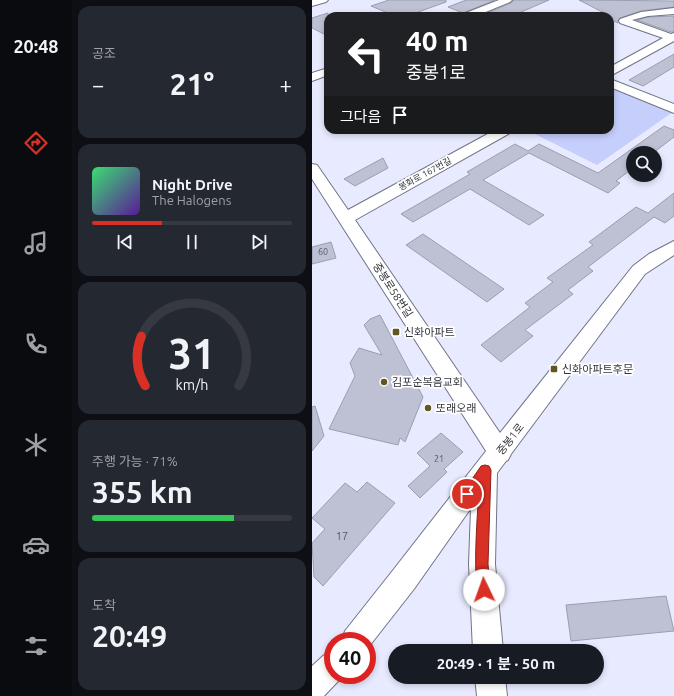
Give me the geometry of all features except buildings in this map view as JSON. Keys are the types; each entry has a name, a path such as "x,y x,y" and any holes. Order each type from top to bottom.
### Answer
{"street":[{"path":"312,3 323,0"},
{"path":"477,12 508,0"},
{"path":"673,37 630,24 625,20 651,13 674,11"},
{"path":"614,70 673,37"},
{"path":"312,77 324,72"},
{"path":"614,85 674,108"},
{"name":"봉화로 167번길","path":"346,218 498,134"},
{"name":"중봉로58번길","path":"312,168 346,218 493,461"},
{"name":"중봉1로","path":"362,632 639,270 655,258 674,247"},
{"path":"488,644 482,564 493,461"},
{"path":"312,687 324,675"},
{"path":"491,684 492,696"}],"shaded area":[{"path":"614,90 673,112 597,165 535,134 614,134"}],"place":[{"name":"신화아파트","path":"396,332"},
{"name":"신화아파트후문","path":"554,369"},
{"name":"김포순복음교회","path":"384,382"},
{"name":"또래오래","path":"428,408"}],"route":[{"path":"467,494 485,470 482,564 484,590"}]}
